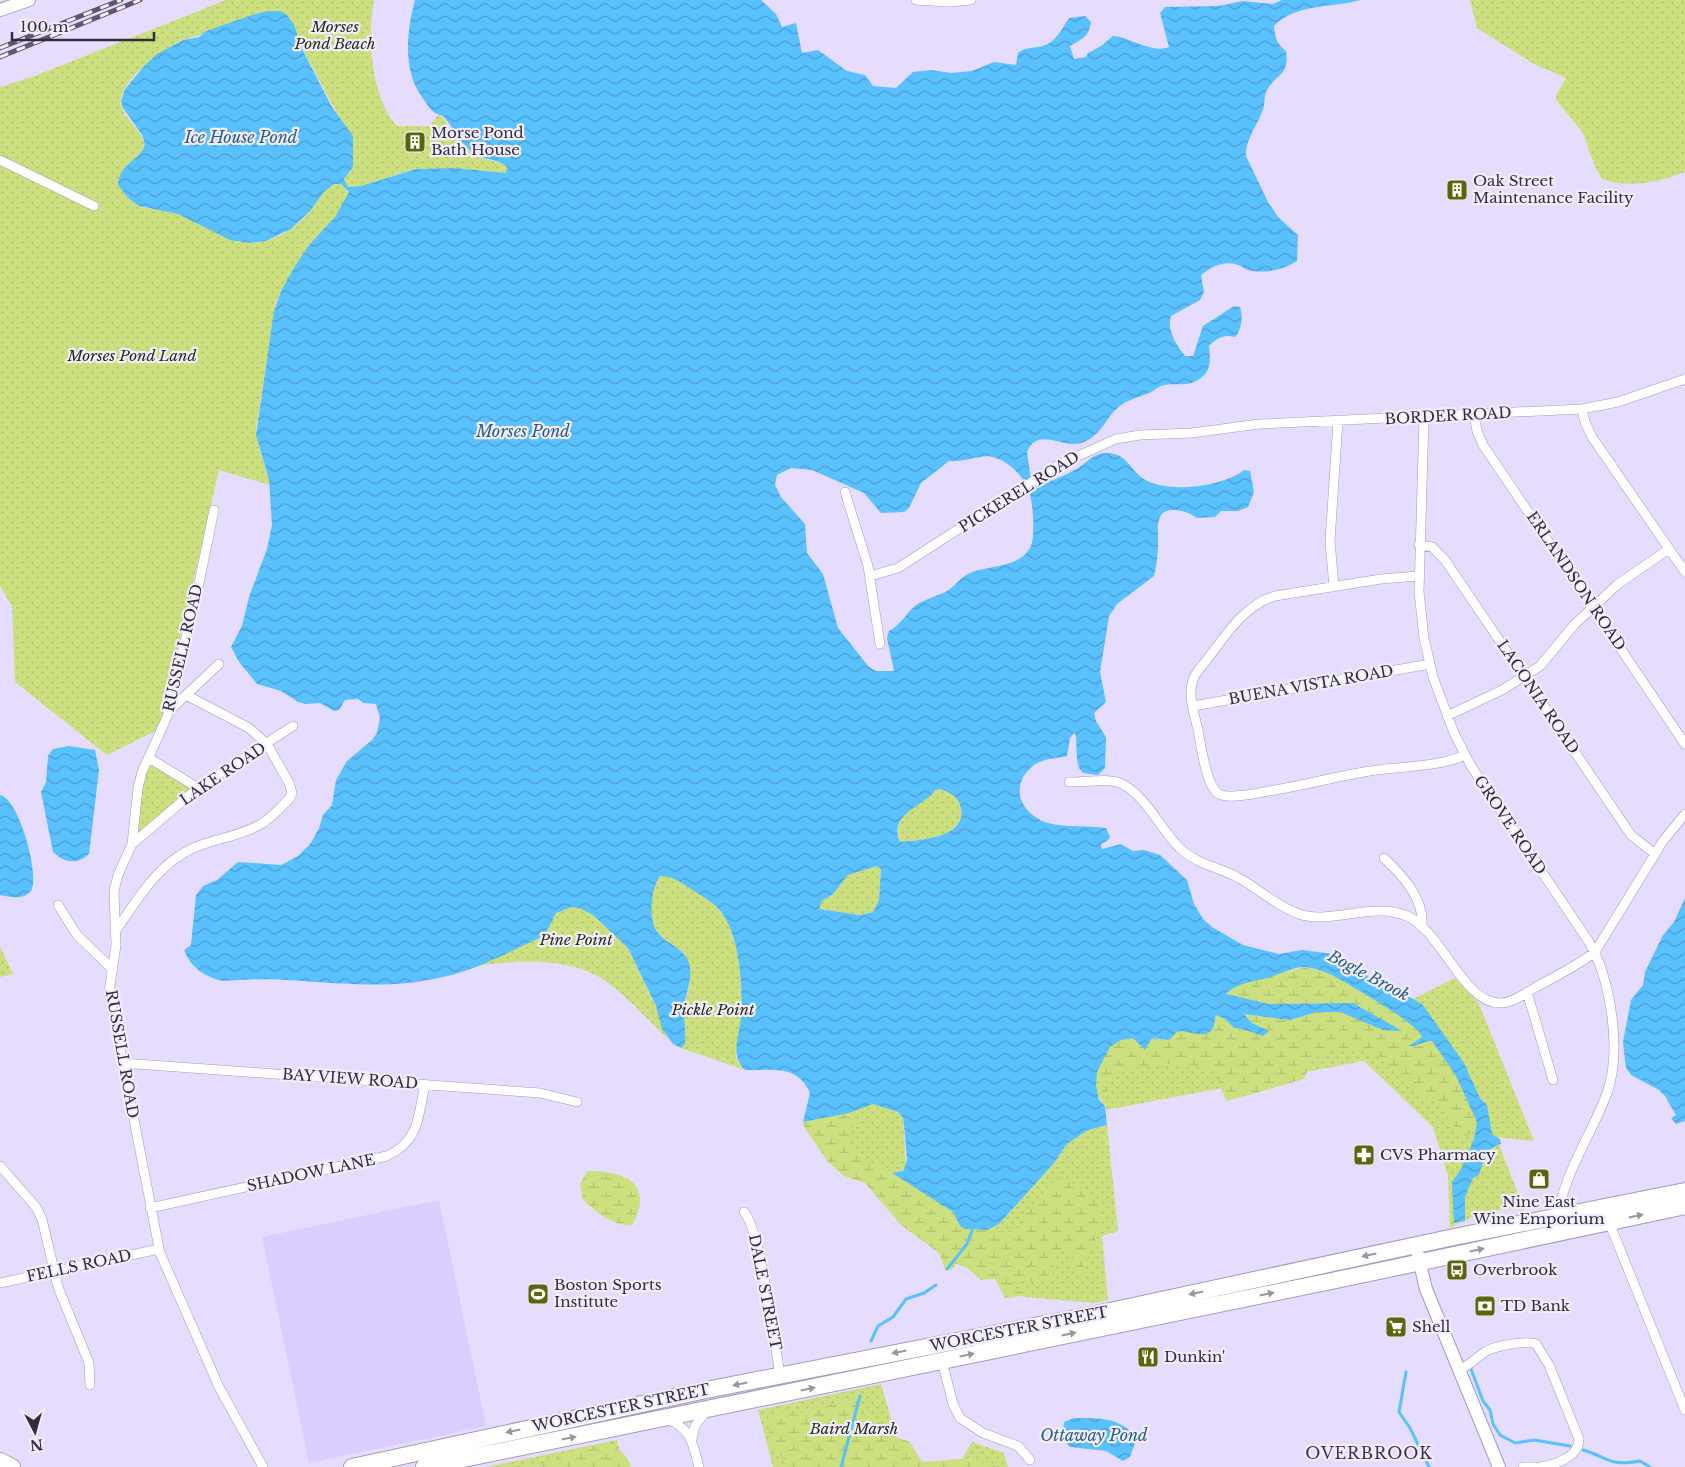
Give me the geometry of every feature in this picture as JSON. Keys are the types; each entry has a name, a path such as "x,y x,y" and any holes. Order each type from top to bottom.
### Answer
{"highway":[{"name":"WORCESTER STREET","path":"352,1467 780,1375 1086,1316 1417,1245 1685,1191"},
{"name":"WORCESTER STREET","path":"424,1467 1420,1263 1685,1206"},
{"path":"0,1461 12,1467"}],"street":[{"path":"0,10 29,0"},
{"path":"916,0 934,2 971,0"},
{"path":"0,160 94,206"},
{"name":"BORDER ROAD","path":"1207,431 1260,424 1582,409 1618,402 1685,379"},
{"path":"1582,409 1585,422 1592,437 1685,572"},
{"name":"ERLANDSON ROAD","path":"1474,414 1477,431 1483,445 1685,744"},
{"name":"GROVE ROAD","path":"1424,417 1418,576 1422,624 1430,664 1447,716 1464,755 1595,952 1603,972 1608,994 1612,1036 1612,1073 1607,1092 1564,1190 1558,1216"},
{"path":"1334,587 1330,542 1338,421"},
{"name":"PICKEREL ROAD","path":"870,576 889,572 907,563 1073,457 1116,439 1140,434 1207,431"},
{"path":"845,492 870,576 880,644"},
{"name":"RUSSELL ROAD","path":"214,510 199,583 168,712 138,788 132,844 118,875 114,891 117,929 109,992 159,1249 219,1387 263,1467"},
{"name":"LACONIA ROAD","path":"1419,545 1432,548 1441,554 1631,835 1655,854"},
{"path":"1447,716 1460,712 1524,676 1545,661 1568,631 1594,607 1634,571 1669,549"},
{"path":"1418,576 1388,578 1275,596 1263,600 1249,609 1197,672 1191,682 1193,706 1209,780 1215,791 1231,796 1294,787 1352,774 1447,761 1464,755"},
{"path":"168,712 219,664"},
{"name":"BUENA VISTA ROAD","path":"1193,706 1430,664"},
{"path":"117,929 138,896 164,867 175,858 203,844 262,824 290,798 292,792 267,744 249,728 186,695"},
{"name":"LAKE ROAD","path":"132,844 198,788 293,726"},
{"path":"149,758 198,788"},
{"path":"1069,782 1108,781 1122,784 1140,798 1170,838 1189,856 1235,876 1299,914 1315,917 1359,912 1389,912 1406,916 1422,926 1482,998 1488,1002 1501,1003 1527,992 1582,962 1595,952 1655,854 1685,814"},
{"path":"1384,858 1409,884 1421,912 1422,926"},
{"path":"58,905 77,935 112,969"},
{"path":"1527,992 1552,1080"},
{"name":"BAY VIEW ROAD","path":"122,1064 540,1093 577,1102"},
{"name":"SHADOW LANE","path":"150,1208 387,1156 406,1145 414,1134 425,1084"},
{"path":"0,1166 41,1215 60,1292 87,1355 90,1385"},
{"name":"DALE STREET","path":"744,1212 751,1223 767,1296 780,1375"},
{"path":"1609,1222 1685,1410"},
{"path":"1417,1245 1426,1289 1499,1467"},
{"name":"FELLS ROAD","path":"0,1283 159,1249"},
{"path":"1459,1370 1474,1362 1488,1350 1526,1341 1536,1344 1540,1348 1549,1365 1579,1439 1576,1450 1571,1455 1551,1465 1540,1467"},
{"path":"942,1360 953,1404 960,1418 983,1433 1018,1446 1030,1460"},
{"path":"692,1440 696,1424 709,1409"},
{"path":"664,1418 683,1427 692,1440 698,1467"},
{"path":"1522,1467 1534,1467"}],"shaded area":[{"path":"439,1200 486,1426 309,1463 262,1237"}],"green space":[{"name":"Morses Pond Land","path":"226,0 374,0 371,48 376,83 381,100 397,126 430,126 438,115 442,116 459,140 470,151 482,158 504,164 508,171 506,173 465,169 411,170 361,186 348,187 344,179 353,167 351,156 353,143 305,54 290,18 268,11 182,40 143,67 126,86 121,96 121,105 145,144 140,154 125,168 118,180 124,192 136,205 180,215 228,238 251,243 279,236 293,228 323,192 331,186 341,184 349,193 335,217 309,245 282,289 276,303 256,429 270,485 219,470 159,729 107,755 15,682 12,606 0,586 0,87 32,77"},
{"path":"1470,0 1685,0 1685,172 1665,179 1633,184 1623,184 1602,179 1595,167 1583,133 1556,100 1556,95 1566,78 1534,64 1477,28"},
{"path":"149,758 198,788 132,844"},
{"path":"939,789 953,795 960,804 961,818 957,826 940,836 900,842 898,829 903,818 930,793"},
{"path":"877,866 881,869 879,900 873,912 860,915 818,909 822,901 833,894 848,875"},
{"name":"Pickle Point","path":"668,875 716,906 727,922 732,934 741,976 741,1021 736,1057 739,1064 745,1070 681,1048 685,1044 684,1009 690,982 685,954 660,935 651,914 652,897 657,882 660,876"},
{"name":"Pine Point","path":"571,907 579,908 593,915 628,948 656,1007 667,1038 621,993 590,972 557,963 540,962 504,963 472,967 539,938 546,933 556,913"},
{"path":"0,947 13,974 0,977"},
{"path":"1303,967 1330,974 1396,1013 1418,1031 1422,1037 1417,1047 1432,1041 1465,1092 1475,1121 1473,1131 1464,1136 1434,1101 1413,1090 1379,1058 1370,1052 1360,1049 1347,1049 1313,1058 1304,1079 1227,1101 1219,1086 1218,1076 1209,1071 1198,1067 1169,1064 1140,1067 1127,1070 1118,1075 1109,1085 1105,1106 1097,1089 1096,1079 1101,1059 1113,1043 1125,1038 1148,1041 1152,1038 1168,1040 1181,1031 1197,1034 1207,1033 1214,1026 1216,1014 1225,1019 1234,1028 1263,1036 1269,1031 1252,1023 1244,1014 1290,1020 1317,1012 1340,1012 1383,1030 1401,1031 1353,1003 1269,1004 1226,995 1234,987 1246,982"},
{"path":"1455,978 1479,1004 1534,1141 1496,1137 1525,1211 1505,1209 1486,1212 1450,1228 1448,1176 1433,1127 1364,1061 1106,1110 1101,1060 1290,1020 1391,1010"},
{"path":"874,1104 898,1112 903,1118 906,1166 899,1173 893,1173 999,1224 1054,1163 1067,1144 1088,1130 1107,1125 1118,1231 1102,1236 1108,1300 1095,1303 1024,1297 817,1135 860,1108"},
{"path":"856,1111 850,1140 855,1155 862,1161 883,1165 953,1212 960,1226 965,1229 987,1230 994,1228 1005,1232 1015,1230 1019,1227 1021,1218 1038,1202 1047,1186 1063,1177 1088,1192 1098,1203 1100,1222 1093,1249 1084,1265 1085,1280 1075,1274 1072,1256 1067,1249 1057,1253 1051,1280 1013,1282 1011,1285 1013,1289 1027,1294 1011,1298 1005,1298 995,1279 981,1280 966,1267 956,1264 952,1269 945,1270 940,1255 901,1225 865,1183 844,1176 828,1162 804,1127 803,1122"},
{"path":"587,1171 624,1177 638,1189 640,1199 638,1211 632,1225 619,1224 612,1221 599,1214 583,1200 580,1184"},
{"name":"Baird Marsh","path":"881,1384 900,1450 928,1467 773,1467 758,1410"},
{"name":"Baird Marsh","path":"862,1393 864,1396 859,1407 860,1413 882,1424 885,1437 899,1438 910,1442 922,1462 974,1458 997,1467 788,1467 782,1457 771,1448 769,1429 774,1414 782,1412 797,1415 817,1406 839,1403"},
{"path":"617,1440 624,1467 486,1467"},
{"path":"972,1442 1004,1453 1008,1467 957,1467"},
{"path":"600,1445 619,1450 626,1457 631,1467 494,1467 546,1464 574,1449"}],"water":[{"name":"Morses Pond","path":"415,0 761,0 776,14 782,27 796,23 802,53 818,50 847,71 865,75 873,86 896,88 913,72 931,70 951,73 972,71 994,62 1016,65 1018,53 1025,49 1041,46 1053,41 1069,18 1085,16 1091,22 1087,34 1070,46 1074,59 1086,57 1088,53 1101,46 1113,36 1148,47 1162,49 1169,47 1160,13 1165,7 1219,6 1243,1 1273,4 1282,0 1361,0 1315,7 1293,13 1274,26 1277,40 1286,51 1286,65 1266,92 1264,106 1250,137 1246,156 1268,202 1278,217 1298,235 1297,261 1280,269 1267,271 1248,270 1239,265 1228,263 1218,265 1205,272 1201,275 1204,292 1200,300 1171,316 1171,332 1185,356 1193,356 1203,326 1234,306 1240,307 1242,318 1235,337 1221,337 1209,346 1210,364 1205,375 1190,383 1158,387 1126,402 1119,406 1100,430 1089,440 1074,444 1044,439 1037,440 1027,452 1030,473 1039,484 1069,473 1095,455 1108,453 1123,458 1141,477 1151,483 1163,486 1193,487 1222,481 1244,470 1250,471 1254,492 1248,507 1238,511 1221,511 1215,517 1197,518 1187,512 1175,510 1164,512 1158,525 1158,554 1154,576 1117,604 1109,616 1100,672 1106,702 1094,713 1096,721 1106,737 1105,768 1098,775 1083,773 1079,768 1076,736 1074,733 1070,738 1067,756 1046,760 1034,765 1021,781 1020,790 1024,806 1038,819 1055,825 1106,828 1110,837 1101,844 1102,849 1121,844 1133,851 1144,850 1160,855 1187,880 1194,904 1203,919 1212,927 1243,945 1279,954 1302,950 1333,954 1348,962 1384,988 1412,998 1423,1005 1464,1063 1480,1098 1487,1105 1492,1134 1500,1139 1501,1144 1488,1152 1479,1175 1473,1178 1465,1197 1465,1221 1454,1223 1452,1182 1461,1169 1474,1139 1477,1122 1456,1076 1432,1041 1409,1046 1422,1037 1409,1023 1332,975 1310,968 1295,968 1238,986 1226,994 1269,1004 1353,1003 1402,1031 1383,1030 1340,1012 1317,1012 1290,1020 1244,1014 1252,1023 1269,1031 1263,1036 1234,1028 1225,1019 1216,1015 1214,1026 1206,1034 1181,1031 1168,1040 1152,1038 1145,1050 1133,1038 1121,1040 1110,1047 1097,1072 1096,1085 1099,1100 1105,1106 1107,1125 1088,1130 1067,1144 1054,1163 999,1224 987,1230 965,1229 960,1226 953,1212 892,1173 903,1171 907,1160 903,1118 898,1112 873,1104 849,1113 803,1122 810,1093 805,1083 791,1073 782,1071 745,1070 737,1058 736,1051 741,1016 741,977 732,934 727,922 716,906 673,878 660,876 654,889 652,913 655,928 659,934 682,952 690,967 690,978 684,1009 685,1044 681,1048 673,1044 662,1029 656,1006 628,948 593,915 579,908 571,907 556,913 546,933 504,955 468,970 423,981 365,984 271,979 222,981 204,974 194,966 184,950 191,945 196,895 203,886 217,880 238,862 281,865 298,856 311,843 323,815 332,805 336,780 347,761 372,740 377,733 380,718 376,704 363,703 358,699 345,700 339,710 334,711 320,703 306,704 298,702 281,691 257,684 239,662 231,647 242,626 249,597 267,549 272,525 269,480 256,435 274,311 282,289 295,266 309,245 335,217 349,192 341,184 334,184 324,192 310,211 291,229 266,241 250,243 230,240 178,214 139,206 129,199 118,185 122,171 139,155 145,144 142,135 123,108 121,101 125,89 157,54 183,40 199,37 206,31 252,15 268,11 280,11 287,15 294,25 303,51 332,107 353,136 353,167 344,179 348,187 361,186 416,169 455,168 506,173 507,168 504,165 477,156 468,149 444,117 435,113 429,107 416,86 411,75 408,50 408,37","holes":["988,456 1001,460 1012,467 1028,488 1033,518 1033,536 1030,548 1018,560 968,574 946,591 916,605 897,626 889,631 887,638 894,671 876,671 869,667 838,628 823,574 807,553 805,524 781,497 775,485 777,475 791,468 812,470 864,493 881,513 904,512 909,508 921,483 949,461","939,789 950,793 958,800 961,808 961,818 957,826 940,836 900,842 898,827 901,820","877,866 881,869 879,900 873,912 860,915 819,909 822,901 833,894 848,875"]},
{"path":"69,746 95,750 99,770 89,854 85,858 76,861 66,860 53,852 41,792 46,782 48,756 53,749"},
{"path":"0,795 7,800 21,824 31,857 33,885 27,895 20,897 0,895"},
{"path":"1685,898 1685,1121 1676,1124 1671,1118 1676,1115 1665,1096 1659,1090 1631,1075 1626,1068 1623,1042 1631,1000 1643,985 1645,972 1663,935 1674,922"},
{"name":"Ottaway Pond","path":"1074,1418 1110,1420 1125,1427 1136,1440 1130,1457 1123,1461 1106,1451 1070,1447 1062,1439 1064,1422"}],"waterway":[{"path":"947,1269 967,1244 972,1231"},
{"path":"871,1341 878,1326 893,1317 906,1299 924,1293 936,1285"},
{"path":"1471,1369 1483,1401 1490,1410 1493,1424 1500,1435 1515,1443 1534,1440 1570,1446"},
{"name":"Bogle Brook","path":"1406,1372 1399,1412 1410,1428 1429,1467"},
{"path":"841,1467 860,1396"},
{"path":"1583,1450 1615,1462 1630,1463 1640,1461 1650,1467"}],"railway":[{"path":"0,48 121,0"},
{"path":"0,57 140,0"}],"place":[{"name":"Morse Pond Bath House","path":"415,142"},
{"name":"Oak Street Maintenance Facility","path":"1457,190"},
{"name":"CVS Pharmacy","path":"1364,1155"},
{"name":"Nine East Wine Emporium","path":"1539,1179"},
{"name":"Overbrook","path":"1457,1270"},
{"name":"Boston Sports Institute","path":"538,1294"},
{"name":"TD Bank","path":"1485,1306"},
{"name":"Shell","path":"1396,1327"},
{"name":"Dunkin'","path":"1148,1357"}],"district":[{"name":"OVERBROOK","path":"1369,1453"}],"park label":[{"name":"Morses Pond Beach","path":"335,36"}],"water label":[{"name":"Ice House Pond","path":"241,137"}]}
